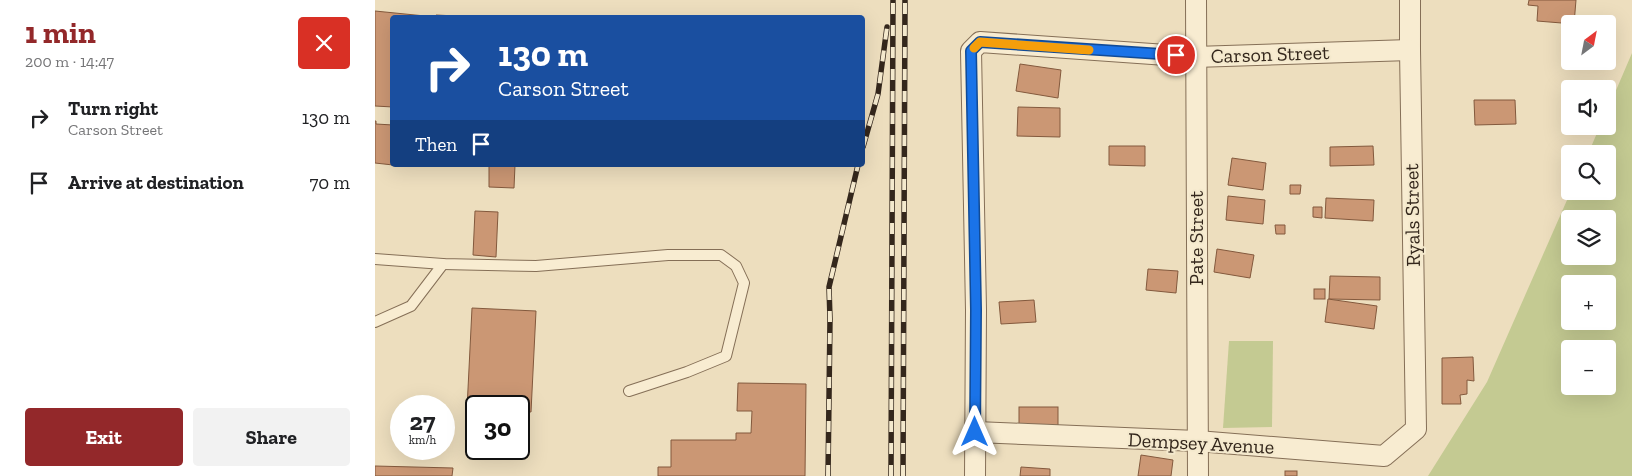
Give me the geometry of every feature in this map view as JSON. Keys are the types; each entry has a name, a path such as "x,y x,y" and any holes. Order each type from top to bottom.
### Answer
{"street":[{"name":"Pate Street","path":"1196,0 1198,476"},
{"name":"Ryals Street","path":"1410,0 1409,50 1416,429"},
{"name":"Carson Street","path":"975,432 976,310 971,51 980,42 1195,56 1409,50"},
{"name":"Dempsey Avenue","path":"975,432 1197,441 1384,456 1416,429"},
{"path":"975,432 975,476"}],"lane":[{"path":"375,259 443,264 536,266 668,255 721,255 736,266 744,283 726,356 687,372 629,391"},
{"path":"375,322 411,306 443,264"}],"green space":[{"path":"1632,53 1632,476 1428,476 1487,382 1561,214 1561,265 1616,265 1616,210 1563,210 1567,200 1616,200 1616,145 1592,145 1596,135 1616,135 1616,90"},
{"path":"1229,341 1273,341 1272,427 1223,428"}],"building":[{"path":"1529,0 1576,0 1575,15 1561,15 1561,23 1537,21 1538,6 1528,5"},
{"path":"375,11 415,15 390,15 390,107 375,106"},
{"path":"1020,64 1061,70 1058,98 1016,91"},
{"path":"1474,100 1515,100 1516,124 1475,125"},
{"path":"1018,107 1060,108 1060,137 1017,136"},
{"path":"376,121 376,124 390,125 390,165 375,163"},
{"path":"1109,146 1145,146 1145,166 1109,165"},
{"path":"1373,146 1374,165 1330,166 1330,147"},
{"path":"1232,158 1266,163 1263,190 1228,185"},
{"path":"489,167 515,167 514,188 489,187"},
{"path":"1290,185 1301,185 1300,194 1290,194"},
{"path":"1228,196 1265,200 1263,224 1226,220"},
{"path":"1326,198 1374,200 1373,221 1325,218"},
{"path":"1313,207 1322,207 1322,218 1313,217"},
{"path":"475,211 498,212 496,257 473,255"},
{"path":"1275,225 1285,225 1285,234 1276,234"},
{"path":"1217,249 1254,255 1250,278 1214,272"},
{"path":"1148,269 1178,271 1176,293 1146,290"},
{"path":"1330,276 1380,277 1380,300 1329,299"},
{"path":"1314,289 1325,289 1325,299 1314,299"},
{"path":"1328,299 1377,306 1374,329 1325,322"},
{"path":"1034,300 1036,322 1001,324 999,302"},
{"path":"472,308 536,311 531,412 530,395 468,395"},
{"path":"1473,357 1474,381 1467,380 1467,394 1460,395 1461,404 1442,404 1442,358"},
{"path":"738,383 806,384 805,476 658,476 658,467 671,467 671,440 736,440 736,433 751,433 752,411 737,411"},
{"path":"1019,407 1058,407 1058,429 1019,429"},
{"path":"1141,455 1173,460 1171,476 1138,476"},
{"path":"375,466 453,468 452,476 375,476"},
{"path":"1021,467 1050,469 1050,476 1020,476"},
{"path":"1285,471 1297,471 1297,476 1285,476"}],"railway":[{"path":"891,476 893,0"},
{"path":"903,476 905,0"},
{"path":"865,140 878,94 887,27"},
{"path":"828,476 829,287 858,167"}],"slow traffic":[{"path":"974,48 980,42 1089,50"}],"route":[{"path":"975,432 976,310 971,51 980,42 1176,55"}]}
